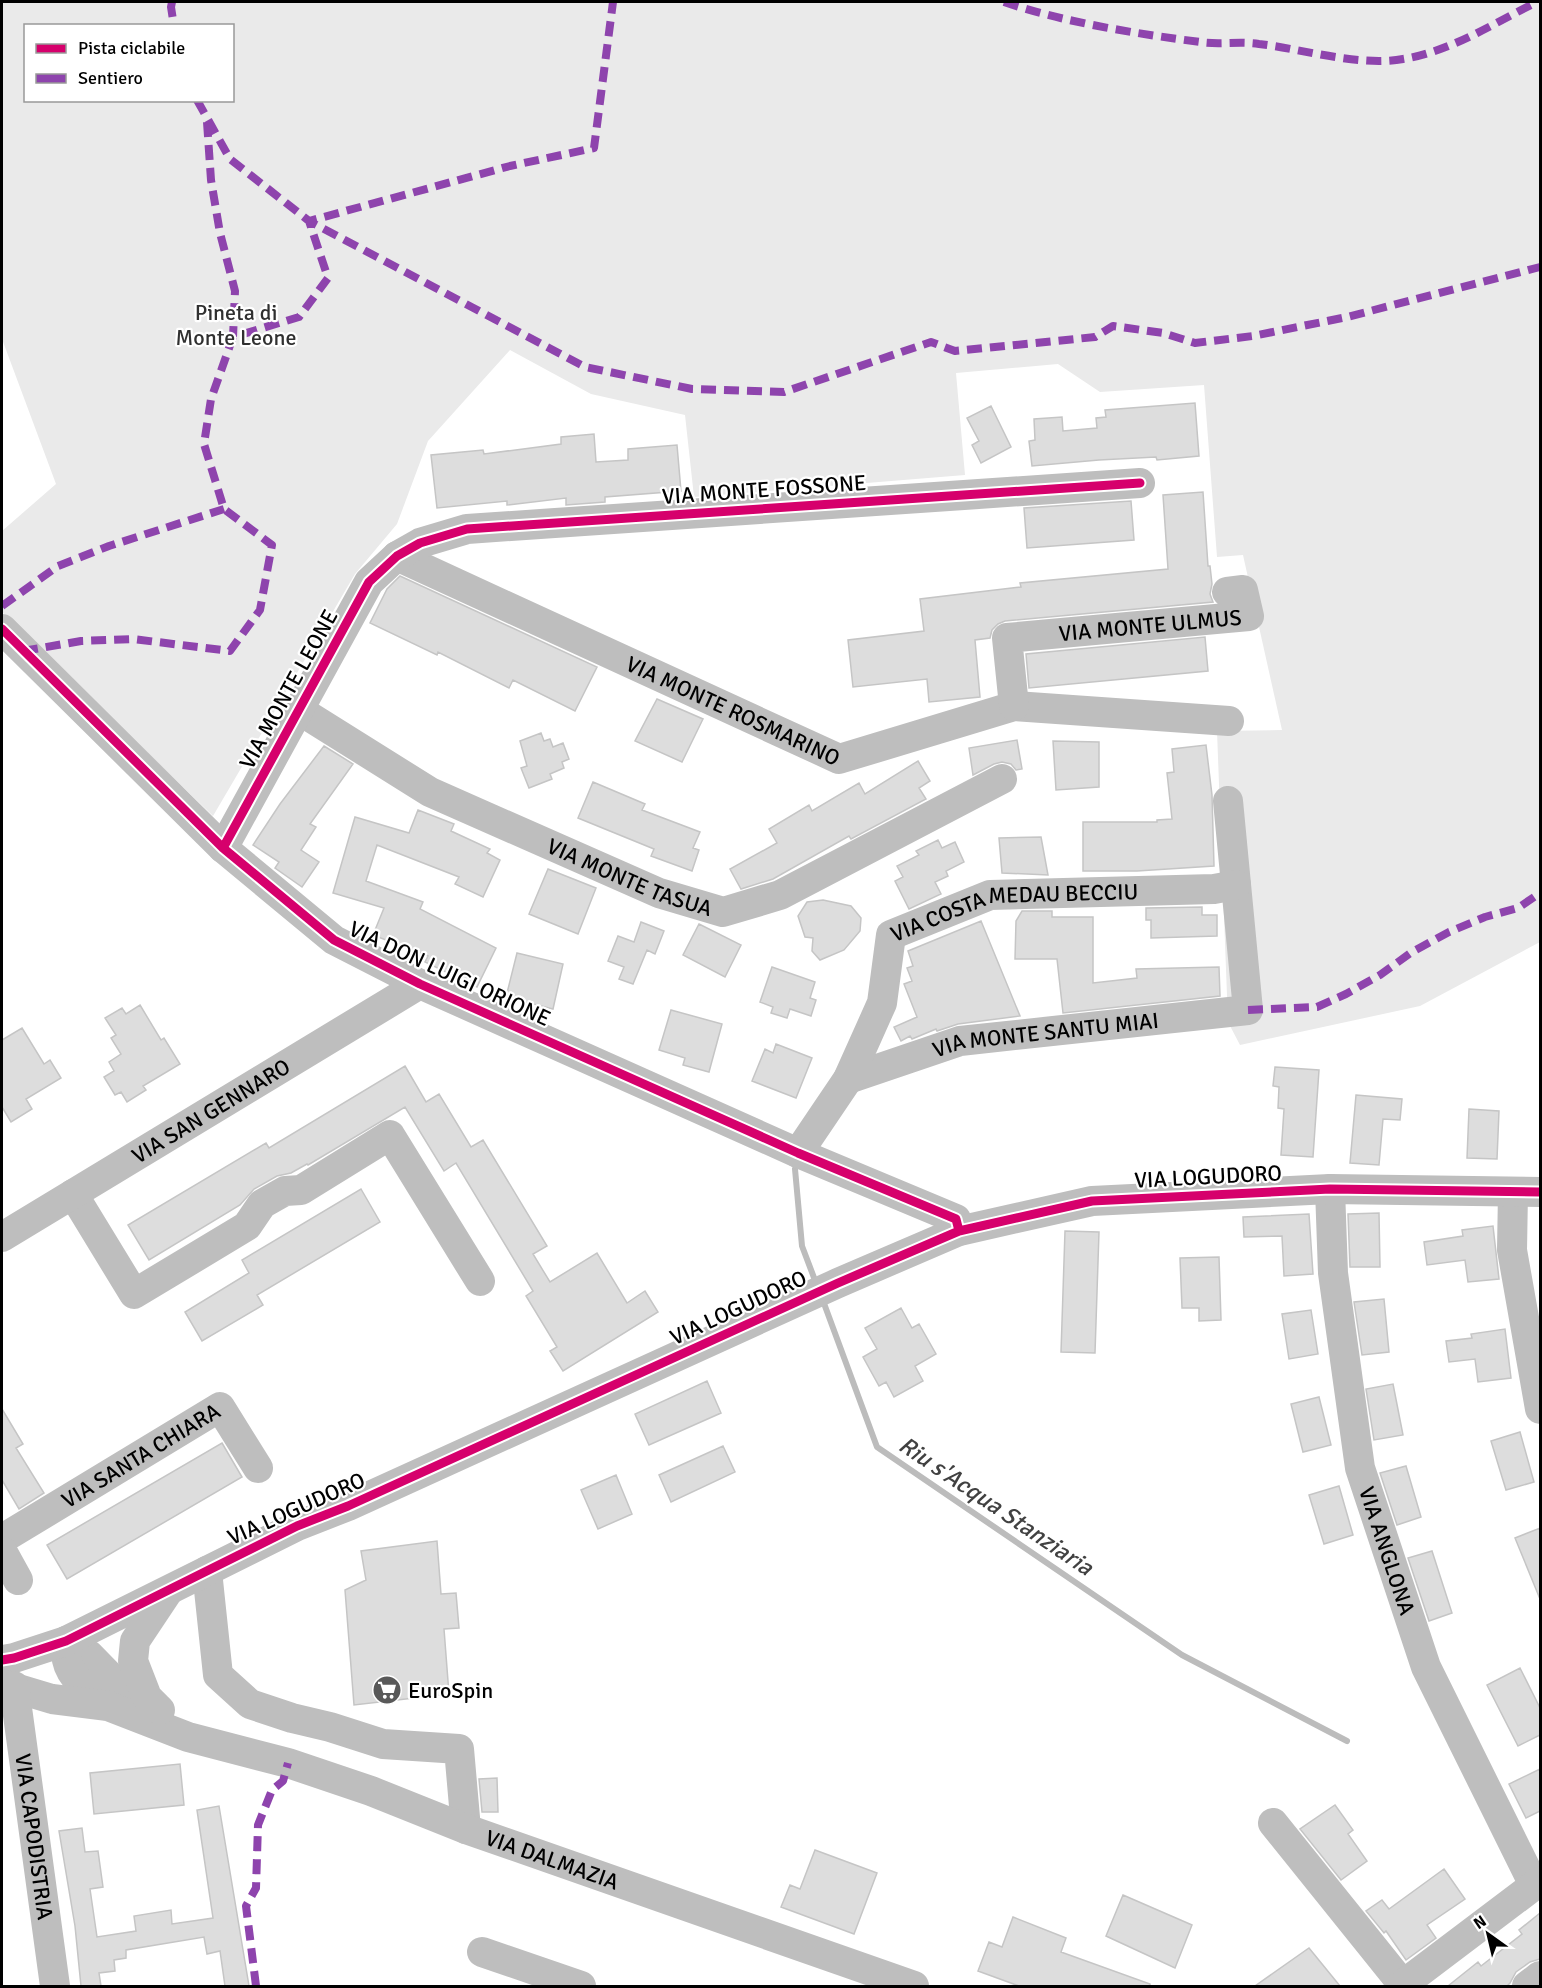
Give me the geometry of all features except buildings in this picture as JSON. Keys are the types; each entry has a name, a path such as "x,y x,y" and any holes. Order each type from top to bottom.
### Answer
{"street":[{"name":"VIA MONTE FOSSONE","path":"397,556 420,543 467,529 1140,483"},
{"name":"VIA MONTE ROSMARINO","path":"397,556 839,759 1014,706 1228,721"},
{"name":"VIA MONTE LEONE","path":"223,848 369,582 397,556"},
{"name":"VIA MONTE ULMUS","path":"1014,706 1007,638 1249,616 1243,590 1227,592"},
{"name":"VIA DON LUIGI ORIONE","path":"2,629 223,848 334,940 420,984 798,1153 956,1219 958,1231"},
{"name":"VIA MONTE TASUA","path":"299,710 430,792 659,893 723,912 780,895 1002,779"},
{"path":"1228,801 1236,885"},
{"name":"VIA MONTE SANTU MIAI","path":"848,1079 960,1041 1248,1010 1236,885"},
{"name":"VIA COSTA MEDAU BECCIU","path":"798,1153 848,1079 882,1004 891,935 990,895 1214,889 1236,885"},
{"name":"VIA SAN GENNARO","path":"2,1237 420,984"},
{"path":"73,1194 134,1294 247,1226 261,1204 285,1191 301,1190 390,1135 480,1281"},
{"name":"VIA LOGUDORO","path":"6,1677 14,1658 66,1641 297,1526 363,1500 838,1283 958,1231 1092,1201 1330,1190 1527,1192"},
{"name":"VIA ANGLONA","path":"1330,1190 1333,1273 1360,1468 1426,1667 1537,1883"},
{"path":"1527,1192 1512,1250 1540,1409"},
{"name":"VIA SANTA CHIARA","path":"2,1539 220,1407 258,1468"},
{"path":"2,1551 18,1580"},
{"path":"207,1571 218,1675 250,1704 287,1716 383,1744 459,1749 466,1829"},
{"name":"VIA DALMAZIA","path":"169,1591 135,1641 134,1661 147,1697 188,1737"},
{"name":"VIA DALMAZIA","path":"66,1641 89,1655 135,1702 164,1715"},
{"name":"VIA DALMAZIA","path":"66,1641 67,1662 73,1674 108,1706"},
{"name":"VIA DALMAZIA","path":"6,1677 52,1698 108,1706 188,1737 273,1760 371,1791 466,1829 914,1986"},
{"name":"VIA CAPODISTRIA","path":"6,1677 55,1986"},
{"path":"273,1760 287,1716"},
{"path":"1273,1823 1403,1986 1537,1883"},
{"path":"482,1952 581,1986"},
{"path":"1527,1986 1540,1976"}],"green space":[{"name":"Pineta di Monte Leone","path":"2,2 1540,2 1540,942 1420,1006 1240,1045 1228,1022 1217,731 1282,730 1243,555 1217,557 1204,385 1100,392 1058,364 956,373 965,475 694,497 685,415 591,394 510,350 428,441 397,524 355,574 213,816 2,612 2,531 56,484 2,339"}],"waterway":[{"name":"Riu s'Acqua Stanziaria","path":"795,1169 802,1246 816,1283"},
{"name":"Riu s'Acqua Stanziaria","path":"822,1298 877,1447 1182,1655 1347,1741"}],"marked path":[{"path":"172,2 174,24"},
{"path":"198,102 230,159 309,221 510,166 594,148 613,2"},
{"path":"1004,2 1075,21 1151,35 1207,43 1252,43 1369,61 1403,59 1439,50 1537,2"},
{"path":"207,122 211,180 220,233 235,291 233,337"},
{"path":"23,651 81,641 133,639 230,651 260,610 272,545 224,509 204,444 211,399 233,337 299,317 328,278 309,221 585,367 692,389 784,392 931,342 955,351 1095,337 1113,326 1163,333 1195,343 1253,336 1347,317 1540,267"},
{"path":"2,606 58,566 109,546 224,509"},
{"path":"1248,1010 1317,1007 1380,975 1412,952 1449,932 1485,917 1518,908 1540,893"},
{"path":"256,1986 246,1906 256,1888 258,1825 272,1790 283,1781 288,1763"}],"cycle path":[{"path":"223,848 369,582 397,556 420,543 467,529 1140,483"},
{"path":"2,629 223,848 334,940 420,984 798,1153 956,1219 959,1231"},
{"path":"2,1660 66,1641 297,1526 348,1506 838,1283 959,1231 1092,1201 1330,1189 1540,1192"}],"place":[{"name":"EuroSpin","path":"387,1690"}]}
